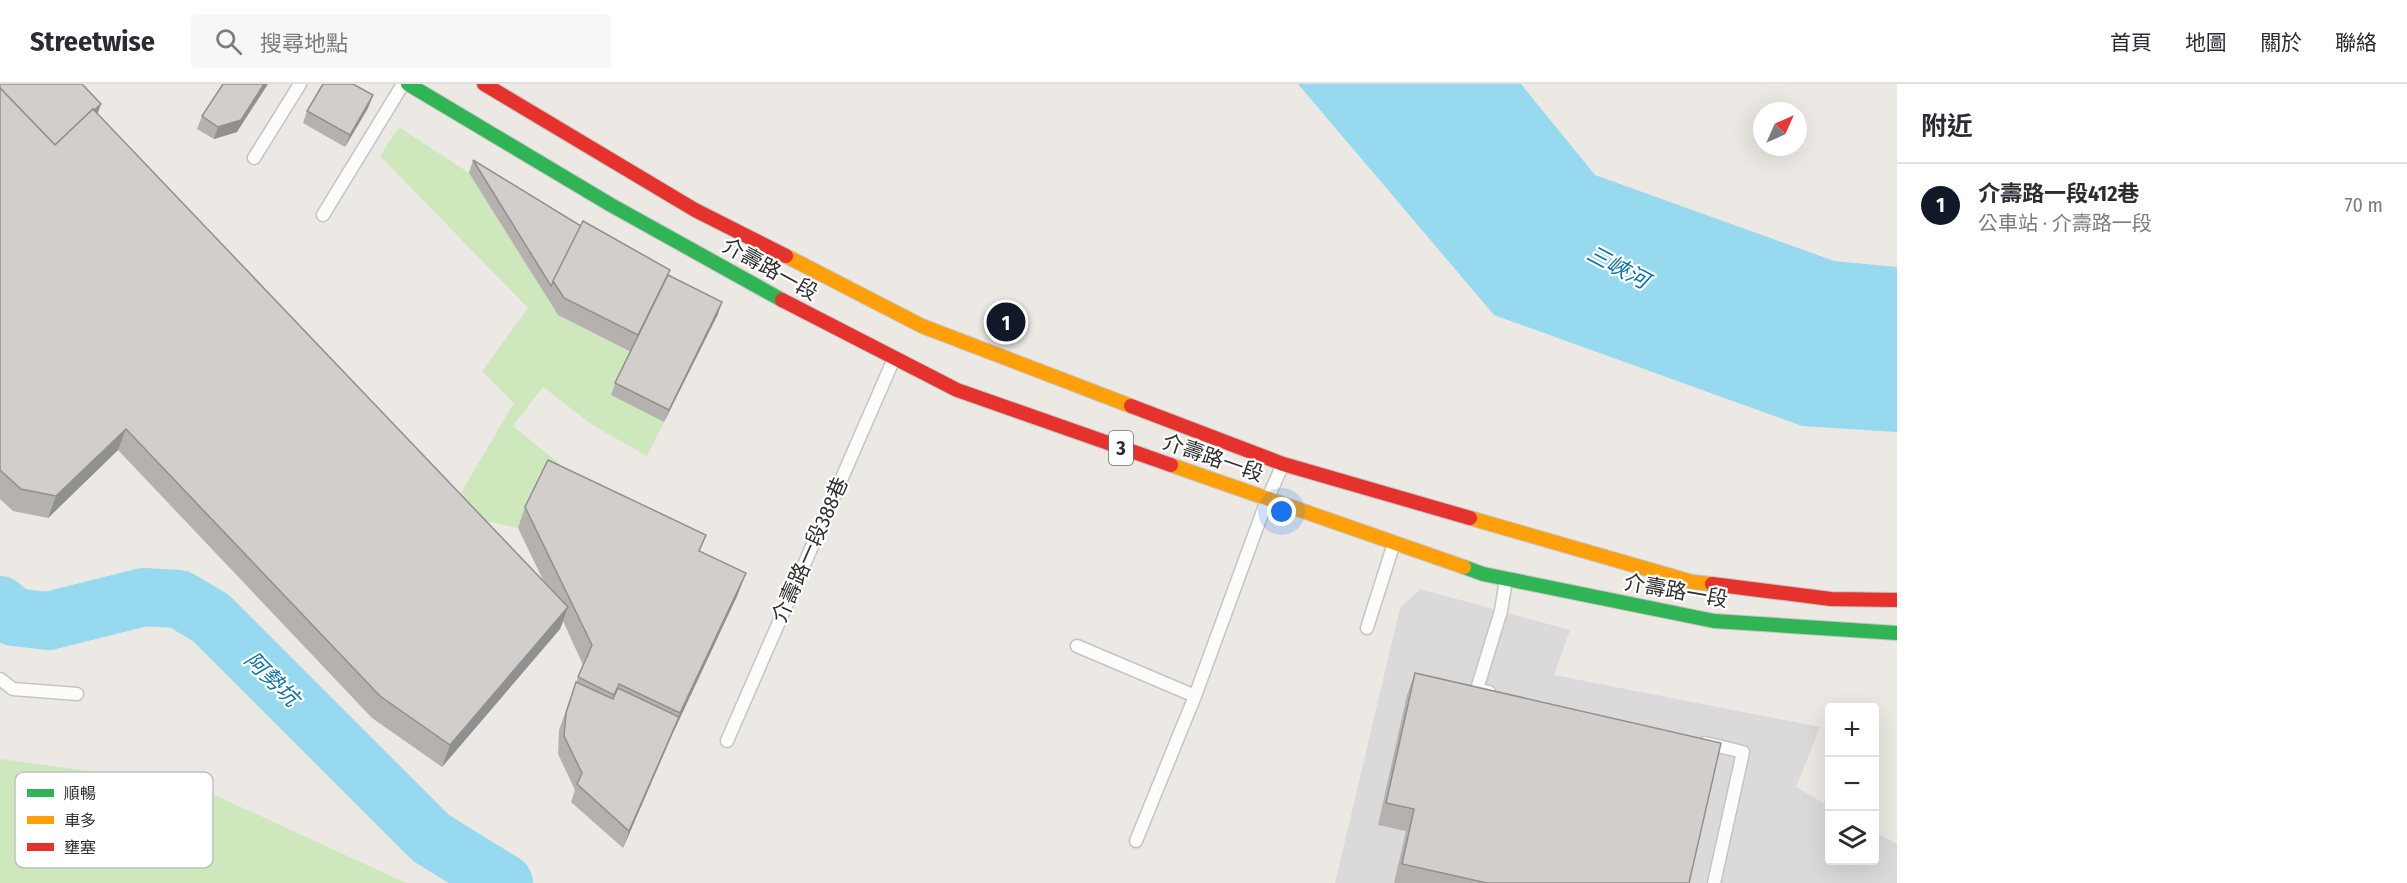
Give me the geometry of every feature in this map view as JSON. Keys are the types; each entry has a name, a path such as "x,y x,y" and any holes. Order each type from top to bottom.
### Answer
{"main road":[{"name":"介壽路一段","path":"408,84 734,274 894,360 957,390 1483,574 1714,621 1897,633"},
{"name":"介壽路一段","path":"484,84 695,210 922,326 1283,464 1692,582 1830,599 1897,600"}],"lane":[{"path":"254,158 300,84"},
{"path":"323,215 403,84"},
{"name":"介壽路一段388巷","path":"727,741 894,360"},
{"path":"1136,841 1195,696 1267,500 1283,464"},
{"path":"1367,628 1394,543"},
{"path":"1500,695 1477,689 1501,612 1506,578"},
{"path":"1077,646 1195,696"},
{"path":"0,679 13,689 77,694"},
{"path":"1697,741 1743,752 1714,883"}],"shaded area":[{"path":"1420,589 1570,630 1554,675 1820,727 1796,787 1825,804 1825,865 1879,865 1879,834 1897,844 1897,883 1335,883 1400,608"}],"green space":[{"path":"399,127 469,173 558,315 632,353 611,395 664,422 647,456 594,426 543,387 513,426 560,464 540,482 518,528 487,521 460,494 514,403 482,371 528,308 380,156"},
{"path":"0,759 96,772 15,772 15,868 213,868 213,794 406,883 0,883"}],"water":[{"name":"三峽河","path":"1298,84 1521,84 1595,175 1834,261 1897,267 1897,432 1802,426 1494,315"}],"building":[{"path":"0,84 82,84 101,104 55,145 0,88"},
{"path":"223,84 264,84 241,120 218,127 202,116"},
{"path":"323,84 353,84 373,95 350,135 307,111"},
{"path":"0,88 55,145 93,109 568,607 450,745 380,696 126,429 56,496 21,489 0,470"},
{"path":"473,160 581,226 551,286"},
{"path":"583,221 670,270 638,335 564,298 553,281"},
{"path":"668,275 722,302 669,410 615,383"},
{"path":"548,460 706,535 699,551 746,573 680,713 619,684 614,695 578,677 592,645 525,507"},
{"path":"1415,673 1721,743 1689,883 1487,883 1402,864 1414,809 1386,803"},
{"path":"576,682 613,699 618,688 679,717 629,831 577,784 582,773 564,736 566,713"}],"waterway":[{"name":"阿勢坑","path":"0,605 14,617 48,621 144,597 179,599 211,618 431,838 504,883"}],"traffic: fast":[{"path":"408,84 611,205 782,300"},
{"path":"1464,567 1483,574 1714,621 1897,633"}],"traffic: slow":[{"path":"786,256 922,326 1131,406"},
{"path":"1171,465 1464,567"},
{"path":"1470,518 1692,582 1712,584"}],"traffic: jam":[{"path":"484,84 695,210 786,256"},
{"path":"782,300 957,390 1171,465"},
{"path":"1131,406 1283,464 1470,518"},
{"path":"1712,584 1831,599 1897,600"}],"place":[{"name":"介壽路一段412巷","path":"1006,322"}]}
